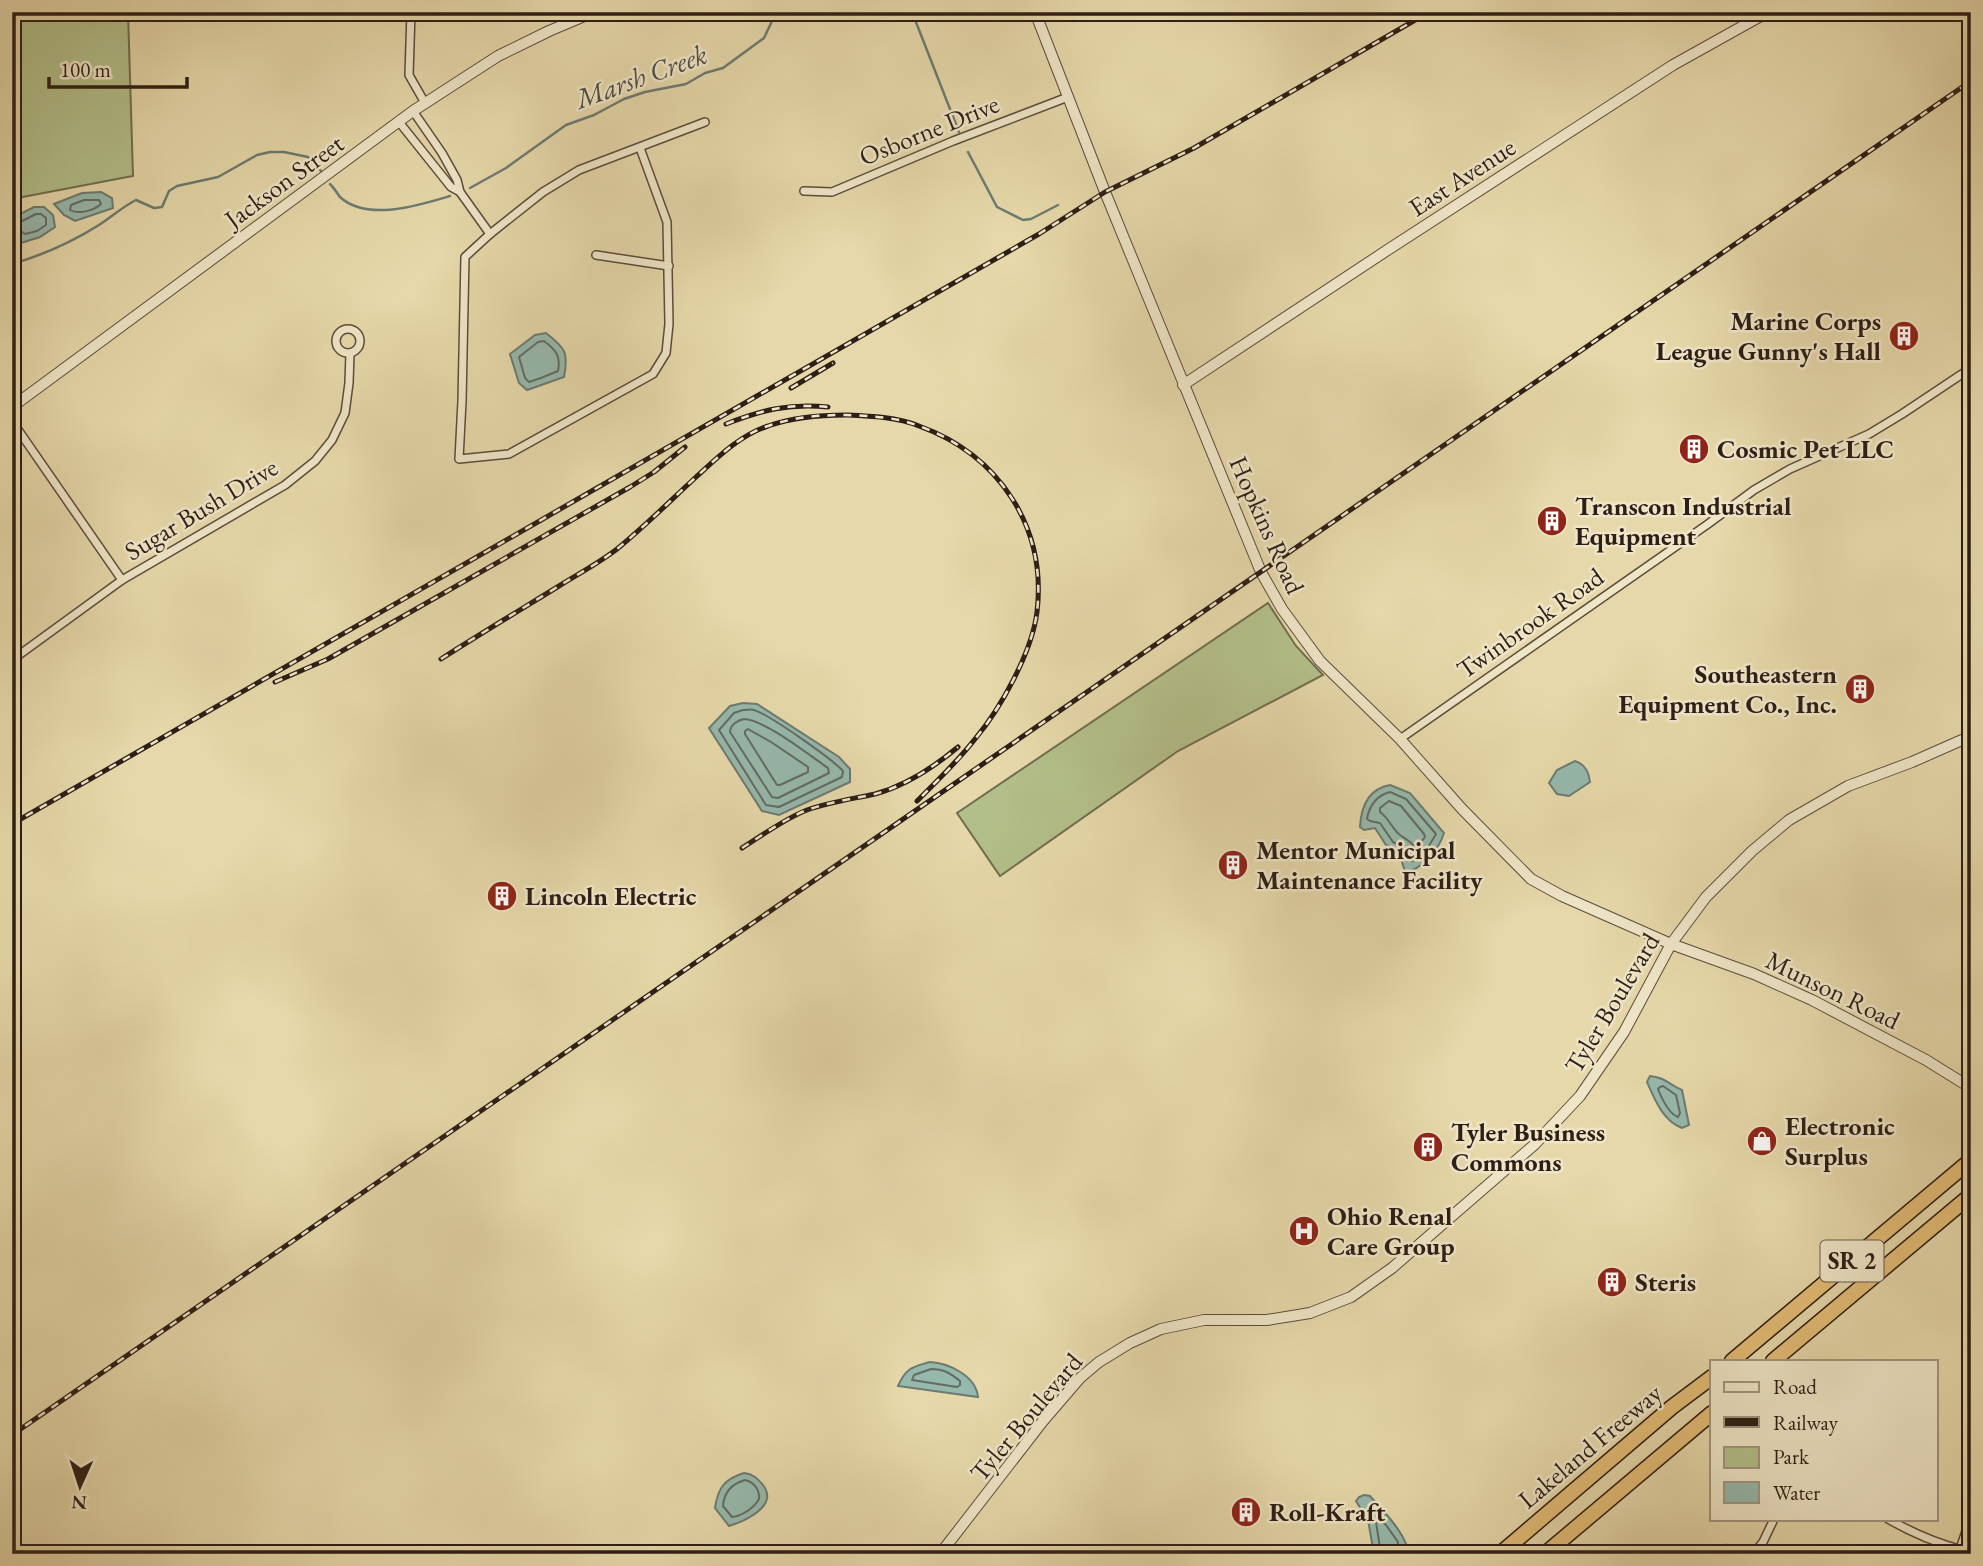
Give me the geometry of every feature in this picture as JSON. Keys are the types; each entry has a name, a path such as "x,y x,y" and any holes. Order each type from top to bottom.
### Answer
{"highway":[{"name":"SR 2","path":"1733,1360 1971,1160"},
{"name":"SR 2","path":"1774,1360 1971,1195"},
{"name":"Lakeland Freeway","path":"1500,1554 1672,1407 1710,1378"},
{"name":"Lakeland Freeway","path":"1545,1554 1710,1415"}],"street":[{"path":"411,12 409,75 425,103"},
{"name":"Jackson Street","path":"12,407 412,111 498,56 594,12"},
{"name":"Hopkins Road","path":"1035,12 1261,572 1282,610 1320,661 1400,739 1462,809 1531,879 1562,896 1671,944"},
{"name":"East Avenue","path":"1184,385 1673,65 1769,12"},
{"name":"Osborne Drive","path":"804,191 832,192 953,141 1068,97"},
{"path":"412,111 442,153 460,191 490,234"},
{"path":"399,122 451,187 460,191"},
{"path":"640,148 667,222 669,324 666,353 653,374 509,454 459,459 465,257 543,192 579,170 705,122"},
{"path":"596,255 668,266"},
{"name":"Sugar Bush Drive","path":"12,660 122,580 285,485 315,461 332,440 345,413 350,353"},
{"name":"Twinbrook Road","path":"1400,739 1754,490 1790,469 1869,434 1971,368"},
{"path":"12,421 122,580"},
{"name":"Tyler Boulevard","path":"940,1554 1051,1412 1080,1378 1099,1362 1130,1343 1161,1329 1204,1320 1267,1320 1310,1313 1351,1297 1391,1268 1534,1145 1580,1096 1623,1032 1671,944 1706,897 1752,851 1789,820 1848,786 1971,736"},
{"name":"Munson Road","path":"1671,944 1754,974 1812,1000 1926,1060 1971,1088"},
{"path":"1890,1520 1915,1534 1959,1552 1971,1516"},
{"path":"1754,1554 1773,1520"},
{"path":"1716,1554 1726,1548 1740,1554"}],"green space":[{"path":"12,12 128,12 133,176 12,199"},
{"path":"1268,603 1296,646 1323,675 1178,751 1000,876 957,813"}],"water":[{"path":"101,192 112,198 113,208 75,221 64,215 54,204 82,193"},
{"path":"34,207 44,207 53,215 55,227 40,237 21,243 15,236 12,218"},
{"path":"546,333 564,351 564,377 527,390 519,383 510,354 535,335"},
{"path":"757,704 839,757 850,769 850,782 779,815 762,811 709,728 730,706"},
{"path":"1575,761 1586,769 1590,782 1569,796 1557,794 1549,783 1557,770"},
{"path":"1390,785 1410,793 1444,833 1429,858 1418,867 1405,872 1399,852 1386,845 1375,828 1364,830 1360,827 1367,800 1376,790"},
{"path":"1650,1076 1682,1090 1689,1125 1682,1128 1665,1115 1647,1082"},
{"path":"930,1362 953,1368 967,1377 978,1397 898,1386 910,1369"},
{"path":"744,1473 755,1477 763,1485 767,1500 758,1512 729,1526 715,1508 718,1495 727,1481"},
{"path":"1364,1495 1370,1496 1400,1532 1407,1546 1401,1554 1374,1554 1368,1520 1356,1501"}],"waterway":[{"name":"Marsh Creek","path":"470,188 506,168 566,125 594,115 624,99 686,84 705,73 723,68 764,38 773,19 780,12"},
{"name":"Marsh Creek","path":"912,12 959,132"},
{"name":"Marsh Creek","path":"12,264 78,237 136,200 154,208 162,207 169,191 177,186 218,177 257,155 284,152 308,157 321,171"},
{"name":"Marsh Creek","path":"968,152 997,207 1023,220 1031,219 1058,205"},
{"name":"Marsh Creek","path":"330,184 340,197 351,205 364,209 409,207 450,196"}],"railway":[{"path":"12,824 1039,234 1105,192 1194,148 1429,12"},
{"path":"12,1435 1971,81"},
{"path":"791,388 833,363"},
{"path":"726,424 776,409 828,407"},
{"path":"441,659 610,554 720,455 758,430 787,420 826,415 874,417 911,423 947,439 973,455 994,475 1012,498 1025,523 1034,551 1038,581 1034,628 1022,662 1005,696 968,747 917,801"},
{"path":"275,682 328,659 630,487 685,447"},
{"path":"742,848 807,810 875,794 908,781 958,747"}],"place":[{"name":"Marine Corps League Gunny's Hall","path":"1904,336"},
{"name":"Cosmic Pet LLC","path":"1694,449"},
{"name":"Transcon Industrial Equipment","path":"1552,521"},
{"name":"Southeastern Equipment Co., Inc.","path":"1860,689"},
{"name":"Mentor Municipal Maintenance Facility","path":"1233,865"},
{"name":"Lincoln Electric","path":"502,896"},
{"name":"Electronic Surplus","path":"1762,1141"},
{"name":"Tyler Business Commons","path":"1428,1147"},
{"name":"Ohio Renal Care Group","path":"1304,1231"},
{"name":"Steris","path":"1612,1282"},
{"name":"Roll-Kraft","path":"1246,1512"}]}
